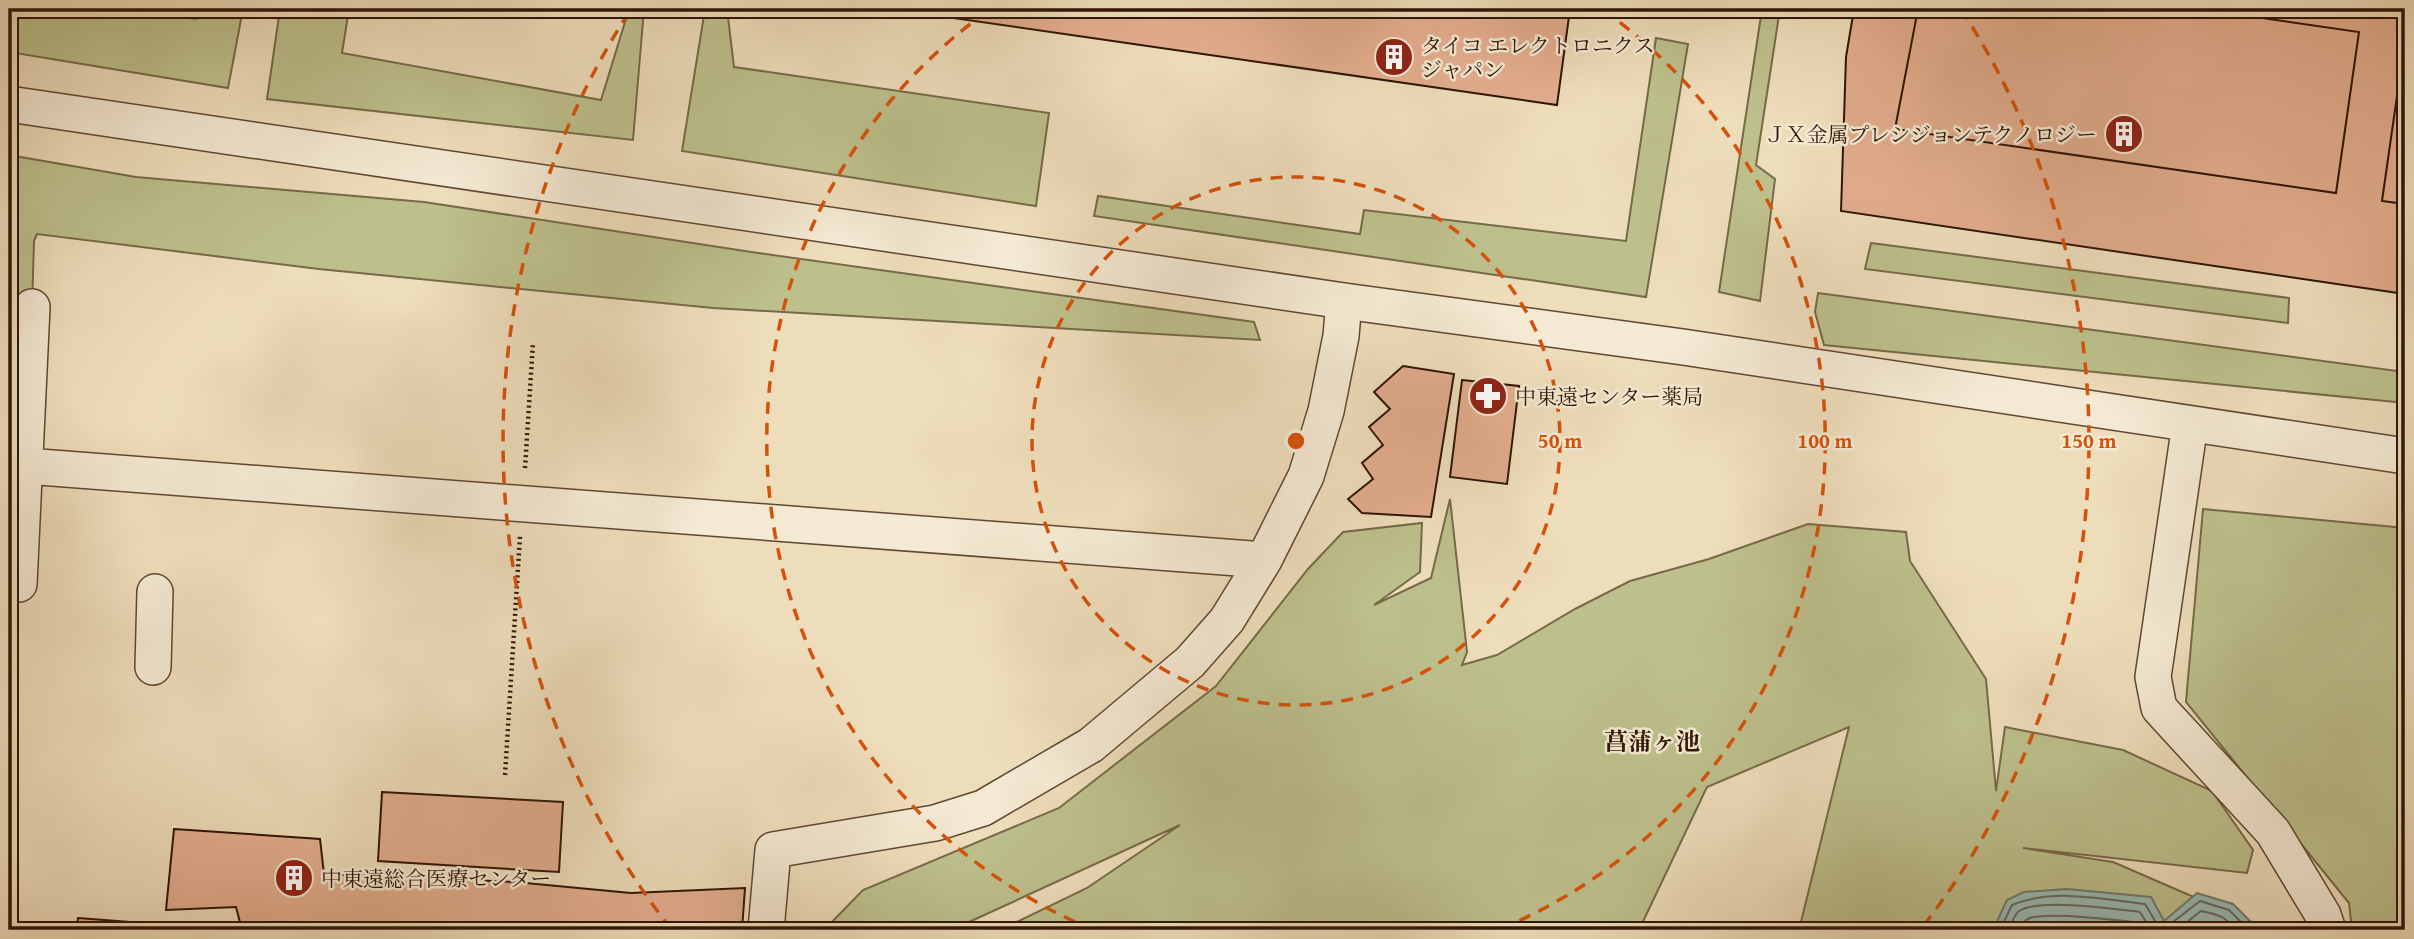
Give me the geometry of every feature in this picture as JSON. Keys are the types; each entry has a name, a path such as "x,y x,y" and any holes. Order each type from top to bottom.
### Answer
{"street":[{"path":"9,104 1344,301 1682,347 2405,456"},
{"path":"766,930 773,850 935,823 983,808 1091,745 1190,663 1227,620 1264,561 1306,476 1326,411 1341,336 1344,301"},
{"path":"19,584 32,307"},
{"path":"2190,424 2153,677 2159,708 2273,832 2323,915 2328,930"},
{"path":"26,466 1264,561"},
{"path":"153,667 155,592"}],"path":[{"path":"524,481 533,343"},
{"path":"505,775 520,536"}],"green space":[{"path":"9,9 243,9 228,88 9,52"},
{"path":"280,9 349,9 342,53 601,100 629,9 644,9 633,140 267,99"},
{"path":"705,9 727,9 734,67 1049,113 1036,206 682,151"},
{"path":"1762,9 1780,9 1756,165 1775,179 1760,301 1719,292"},
{"path":"1656,38 1688,44 1646,297 1094,216 1098,196 1360,234 1364,210 1626,241"},
{"path":"9,155 136,177 424,202 758,253 1254,322 1260,340 713,308 319,269 37,234 34,241 32,307 9,302"},
{"path":"1871,243 2289,298 2288,323 1865,269"},
{"path":"1818,293 2405,372 2405,403 1824,345 1815,312"},
{"path":"1450,499 1467,652 1462,665 1497,655 1575,609 1630,581 1709,559 1808,524 1906,532 1910,561 1986,679 1996,791 2005,727 2123,750 2212,791 2253,850 2247,873 2023,848 2113,862 2270,930 1799,930 1849,727 1707,787 1639,930 1000,930 1087,888 1180,825 967,923 946,930 824,930 863,890 1059,808 1216,686 1308,569 1343,532 1422,523 1420,572 1374,605 1431,578"},
{"path":"2203,509 2405,528 2405,930 2352,930 2349,903 2186,702"}],"water":[{"path":"96,9 198,9 197,19"},
{"path":"2067,889 2151,897 2164,921 2197,893 2233,904 2250,921 2247,930 1993,930 2007,900 2024,892"}],"building":[{"name":"タイコ エレクトロニクス ジャパン","path":"891,9 1570,9 1557,105"},
{"name":"ＪＸ金属プレシジョンテクノロジー","path":"1854,9 2405,9 2405,294 1841,211 1846,57"},
{"path":"1918,9 2200,9 2359,32 2336,193 1895,129"},
{"path":"2405,40 2405,204 2382,201"},
{"path":"1403,366 1454,374 1431,517 1362,513 1348,499 1373,479 1362,463 1383,445 1369,427 1390,409 1374,392"},
{"path":"1462,380 1519,386 1507,484 1450,477"},
{"path":"382,792 563,802 559,872 378,861"},
{"name":"中東遠総合医療センター","path":"174,829 320,839 324,874 515,882 631,893 745,888 742,930 242,930 236,907 166,910"},
{"path":"78,918 235,930 76,930"}],"place":[{"name":"タイコ エレクトロニクス ジャパン","path":"1394,57"},
{"name":"ＪＸ金属プレシジョンテクノロジー","path":"2124,134"},
{"name":"中東遠センター薬局","path":"1488,396"},
{"name":"中東遠総合医療センター","path":"294,878"}],"district":[{"name":"菖蒲ヶ池","path":"1652,741"}]}
